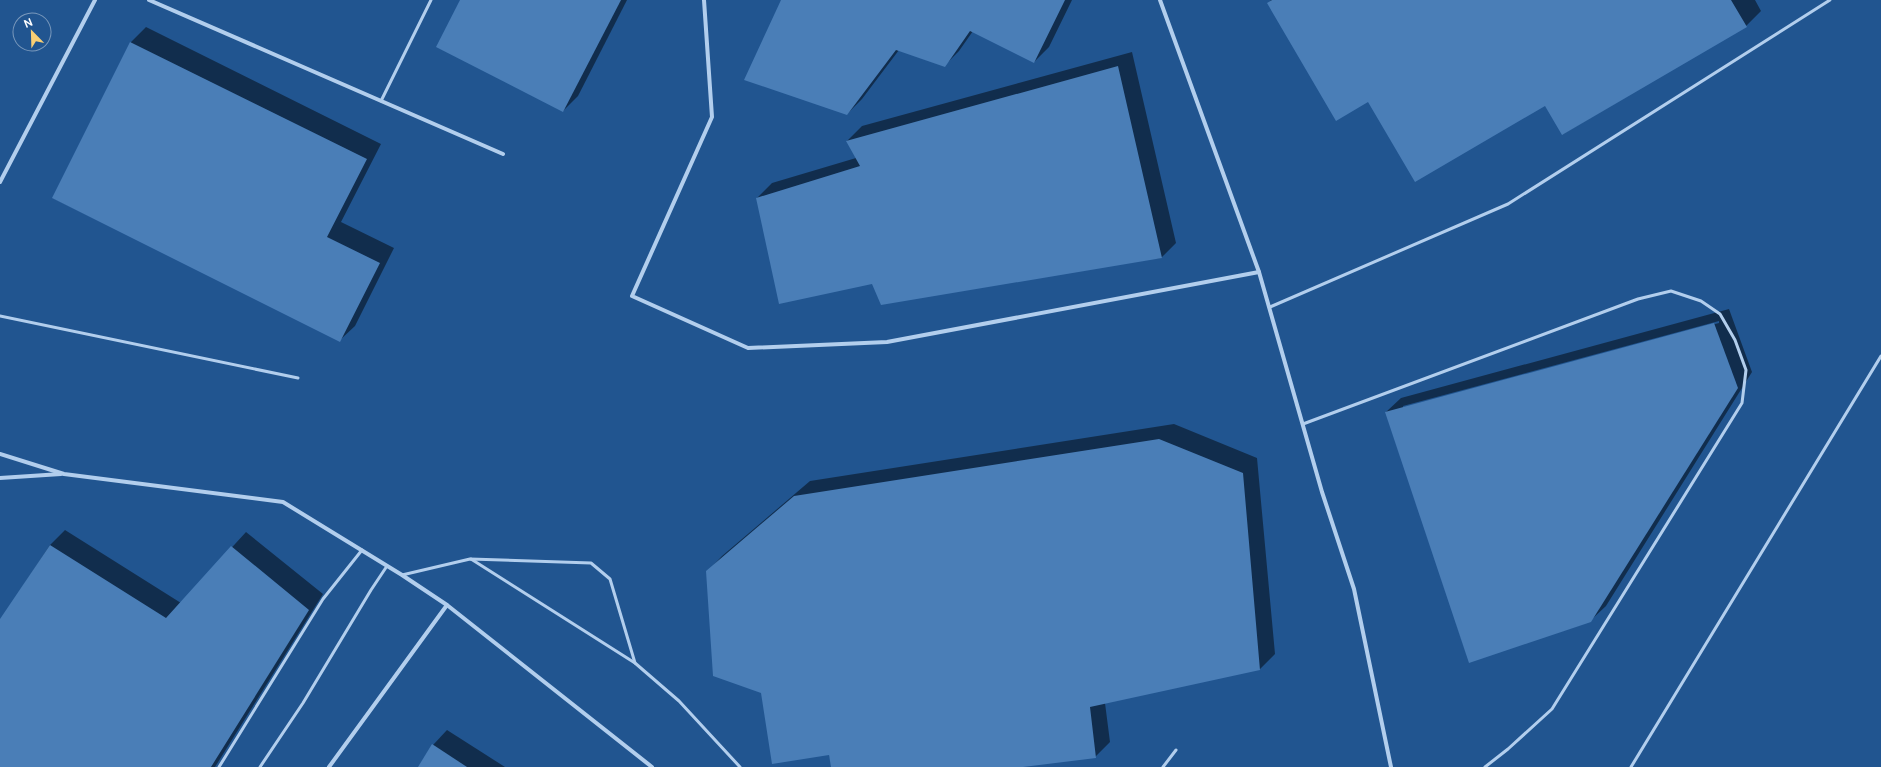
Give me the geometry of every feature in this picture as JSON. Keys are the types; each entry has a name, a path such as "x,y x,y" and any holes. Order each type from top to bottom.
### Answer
{"street":[{"path":"0,182 95,0"},
{"path":"149,0 504,154"},
{"path":"704,0 712,116 632,296 748,348 887,342 1259,272"},
{"path":"1160,0 1259,272 1270,307 1322,492 1354,589 1391,767"},
{"path":"0,454 64,474 283,502 402,575 447,605 652,767"},
{"path":"0,478 64,474"},
{"path":"329,767 447,605"}],"lane":[{"path":"381,101 431,0"},
{"path":"1270,307 1508,204 1830,0"},
{"path":"1303,424 1638,299 1671,291 1701,301 1720,314 1736,340 1746,370 1742,403 1552,709 1508,749 1485,767"},
{"path":"0,316 298,378"},
{"path":"1631,767 1881,356"},
{"path":"219,767 323,599 362,550"},
{"path":"402,575 470,558 591,563 610,579 635,663"},
{"path":"470,558 635,663 679,701 740,767"},
{"path":"260,767 303,703 387,566"},
{"path":"1163,767 1176,750"}],"building":[{"path":"460,0 621,0 563,112 436,47"},
{"path":"781,0 1065,0 1034,63 970,31 945,67 896,50 847,115 744,80"},
{"path":"1272,0 1731,0 1747,27 1562,135 1545,106 1415,182 1368,102 1336,121 1267,3"},
{"path":"130,42 367,159 327,237 380,263 340,342 52,198"},
{"path":"1118,66 1162,258 881,305 872,284 779,304 756,198 860,166 846,141"},
{"path":"1714,323 1738,388 1591,622 1469,663 1385,412"},
{"path":"1159,439 1243,473 1260,670 1090,707 1096,758 1023,767 831,767 829,755 772,764 761,693 713,676 706,571 794,496"},
{"path":"50,545 166,618 231,546 309,610 211,767 0,767 0,619"},
{"path":"432,744 467,767 418,767"}]}
